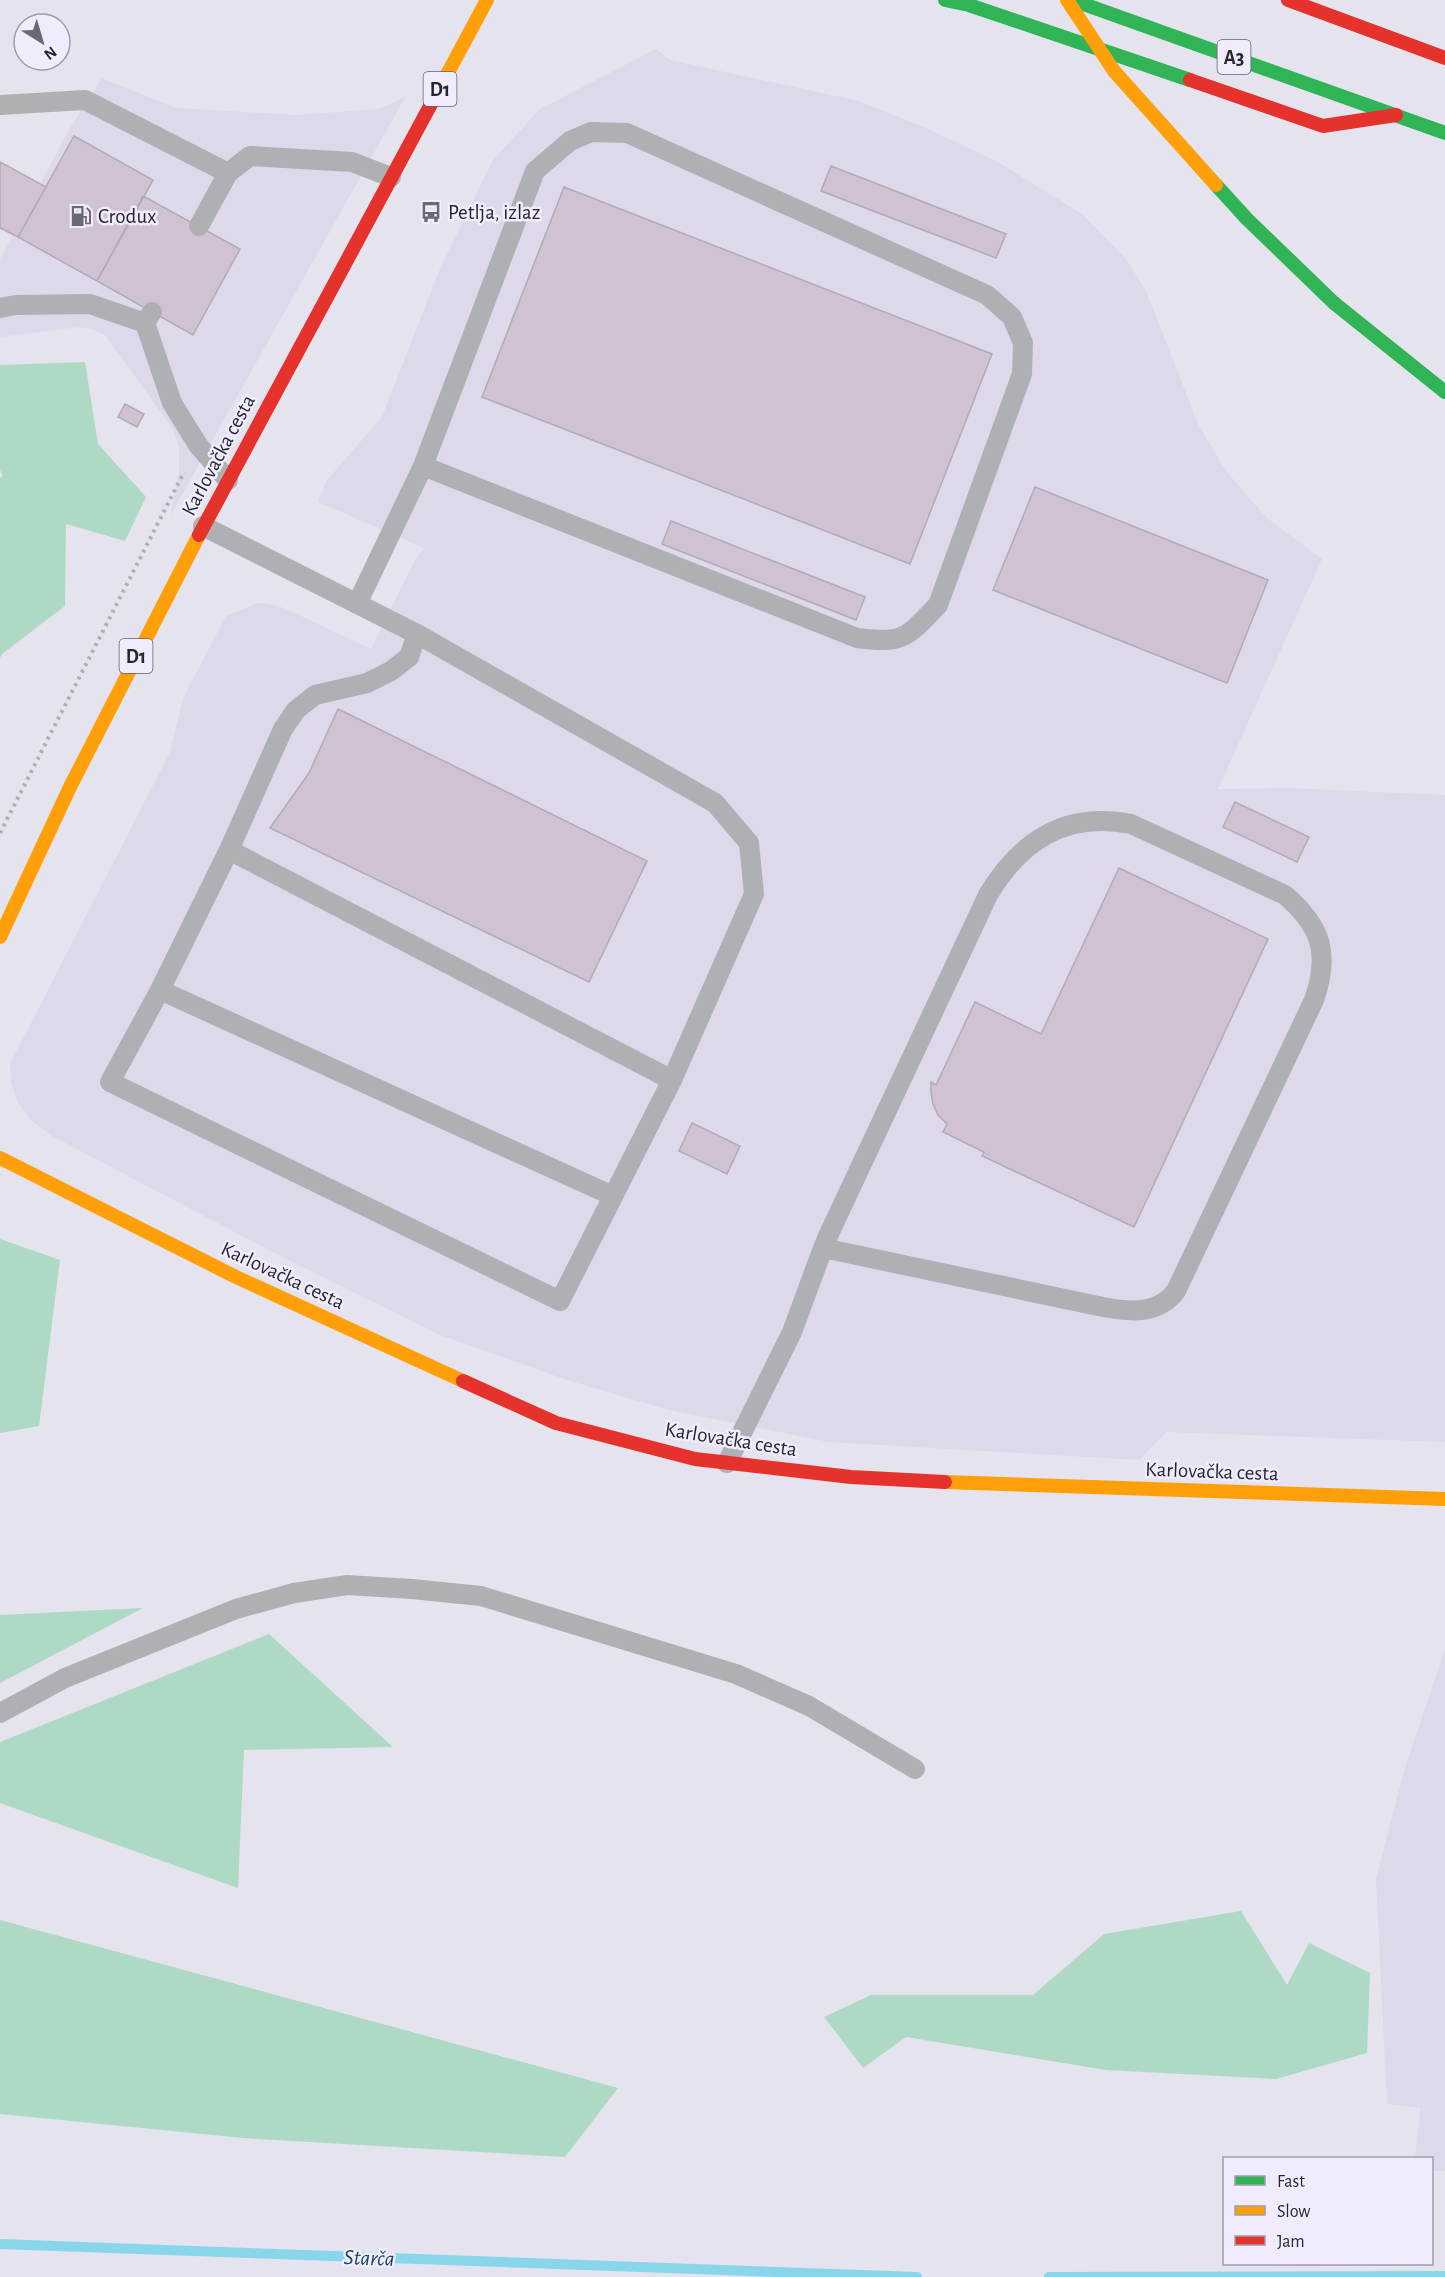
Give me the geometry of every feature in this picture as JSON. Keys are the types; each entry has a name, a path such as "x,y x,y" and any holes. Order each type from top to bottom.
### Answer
{"main road":[{"name":"Karlovačka cesta","path":"0,937 70,787 203,526 487,0"},
{"path":"945,0 969,5 1323,126 1396,115"},
{"path":"1067,0 1114,71 1247,219 1334,303 1445,392"},
{"name":"A3","path":"1072,0 1445,133"},
{"path":"1287,0 1445,58"},
{"name":"Karlovačka cesta","path":"0,1158 236,1277 556,1423 695,1459 862,1478 1032,1486 1445,1499"}],"lane":[{"path":"0,105 84,100 228,172"},
{"path":"357,604 423,466 535,171 570,141 591,132 627,134 987,295 1012,317 1023,343 1022,374 938,605 909,634 885,641 857,638 423,466"},
{"path":"199,226 228,172 250,156 352,162 391,177"},
{"path":"0,308 16,305 90,304 148,317 172,403 198,445 228,480"},
{"path":"203,526 417,634 715,803 749,843 754,894 672,1080 560,1301 110,1082 160,990 229,850 283,729 296,710 315,695 367,683 391,671 409,657 417,634"},
{"path":"727,1462 792,1332 824,1248 988,895 1000,875 1015,859 1041,837 1070,824 1114,820 1131,824 1285,895 1313,925 1321,943 1323,959 1321,980 1314,1000 1176,1292 1163,1304 1139,1311 1103,1307 824,1248"},
{"path":"229,850 672,1080"},
{"path":"160,990 613,1196"},
{"path":"0,1713 65,1678 236,1609 294,1593 347,1585 481,1596 736,1674 808,1706 915,1769"}],"path":[{"path":"0,833 198,445"}],"shaded area":[{"path":"656,49 670,60 859,101 924,127 998,162 1082,214 1126,259 1146,291 1199,426 1226,471 1267,518 1322,559 1218,789 1287,788 1445,795 1445,1442 1167,1432 1139,1460 829,1442 669,1410 567,1380 440,1335 288,1260 52,1136 32,1121 18,1103 11,1082 10,1064 170,752 183,698 226,616 257,603 269,604 284,608 371,649 415,560 424,548 318,502 327,480 382,417 439,271 493,160 540,109"},
{"path":"102,78 177,108 296,115 379,109 407,94 170,516 179,472 179,447 173,429 105,335 92,329 79,327 0,337 0,259 70,128"},
{"path":"1445,1649 1445,2171 1433,2171 1433,2157 1415,2157 1420,2108 1387,2104 1376,1879 1404,1771"}],"green space":[{"path":"85,362 98,444 146,497 125,541 66,524 65,606 2,654 0,658 0,478 3,476 0,470 0,365"},
{"path":"0,1239 60,1260 39,1426 0,1433"},
{"path":"143,1608 0,1683 0,1615"},
{"path":"269,1634 393,1747 244,1750 238,1888 0,1803 0,1742"},
{"path":"1241,1911 1287,1985 1309,1943 1370,1973 1367,2053 1276,2079 1106,2070 906,2037 863,2068 824,2017 871,1995 1033,1995 1104,1934"},
{"path":"0,1920 618,2088 565,2157 243,2138 0,2114"}],"building":[{"name":"Crodux","path":"74,136 153,180 97,281 18,237"},
{"path":"0,162 46,187 18,237 0,228"},
{"path":"831,166 1006,234 996,258 821,191"},
{"path":"564,187 992,354 910,564 482,397"},
{"path":"143,196 240,249 193,335 97,281"},
{"path":"125,404 144,414 137,427 118,417"},
{"path":"1035,487 1268,580 1227,683 993,590"},
{"path":"671,521 865,597 856,620 662,544"},
{"path":"338,709 647,861 589,982 270,828 309,773"},
{"path":"1235,802 1309,837 1297,862 1223,827"},
{"path":"1119,868 1268,939 1134,1227 982,1156 984,1152 943,1132 947,1124 938,1115 931,1093 931,1082 936,1085 975,1002 1041,1034"},
{"path":"692,1123 740,1146 727,1174 679,1151"}],"waterway":[{"name":"Starča","path":"0,2244 917,2277"},
{"name":"Starča","path":"1049,2277 1445,2276"}],"traffic: fast":[{"path":"945,0 969,5 1190,80"},
{"path":"1072,0 1445,133"},
{"path":"1216,185 1247,219 1334,303"},
{"path":"1334,303 1445,392"}],"traffic: slow":[{"path":"437,93 487,0"},
{"path":"1067,0 1114,71 1216,185"},
{"path":"0,937 70,787 199,535"},
{"path":"0,1158 236,1277 463,1381"},
{"path":"945,1482 1445,1499"}],"traffic: jam":[{"path":"1288,0 1445,58"},
{"path":"1190,80 1323,126 1396,115"},
{"path":"199,535 437,93"},
{"path":"463,1381 556,1423 695,1459 851,1477 945,1482"}],"place":[{"name":"Petlja, izlaz","path":"431,212"},
{"name":"Crodux","path":"81,216"}]}
